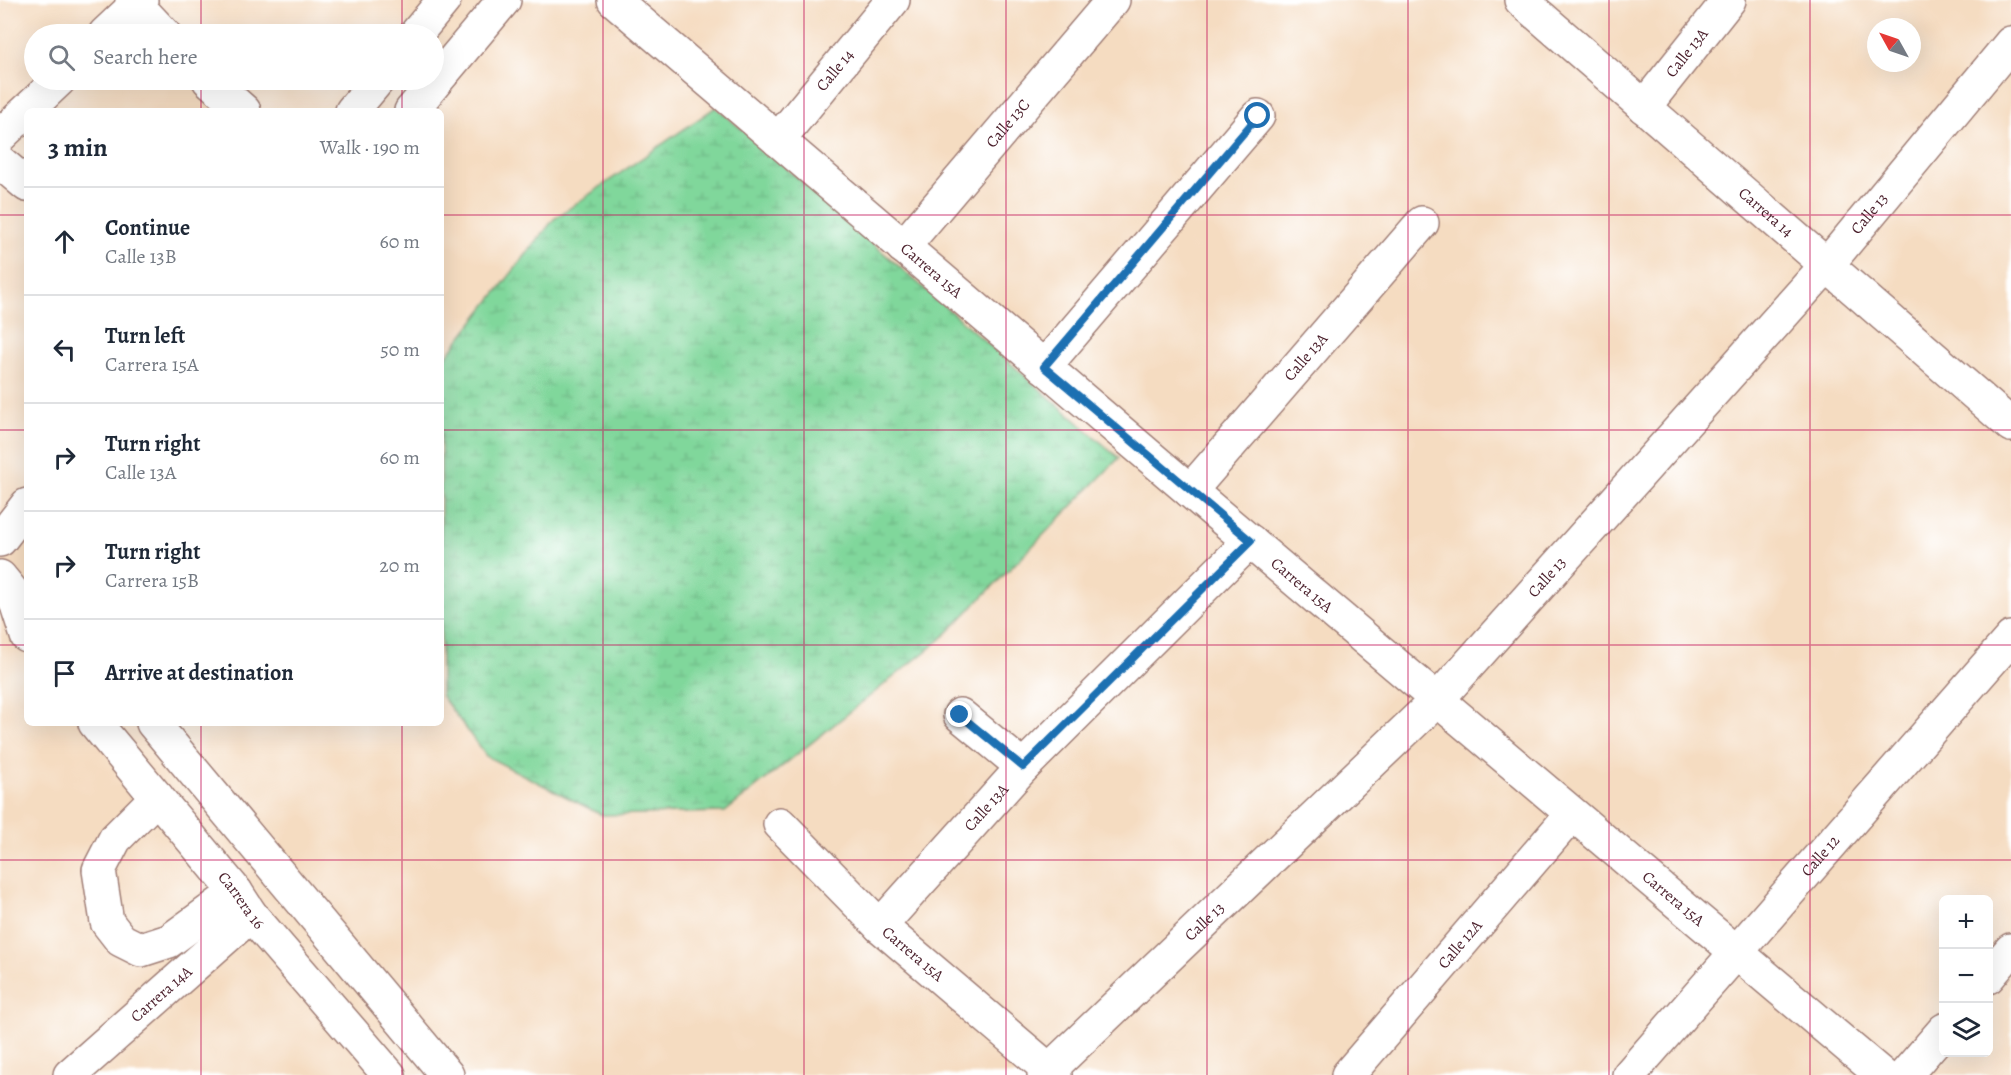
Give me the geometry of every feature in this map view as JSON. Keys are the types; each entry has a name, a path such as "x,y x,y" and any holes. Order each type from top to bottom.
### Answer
{"street":[{"path":"424,24 444,0"},
{"path":"444,72 504,0"},
{"name":"Carrera 15A","path":"614,0 1190,491 1882,1075"},
{"name":"Calle 14","path":"778,140 893,0"},
{"name":"Calle 13C","path":"903,247 1113,0"},
{"name":"Carrera 14","path":"1521,0 1827,265 2007,415"},
{"name":"Calle 13A","path":"1644,107 1729,0"},
{"path":"114,24 136,1 156,24"},
{"name":"Calle 13","path":"1050,1073 1437,700 1827,265 2011,43"},
{"path":"30,108 48,90"},
{"path":"220,90 241,108"},
{"path":"355,108 370,90"},
{"path":"414,108 429,90"},
{"path":"0,136 24,113"},
{"path":"1044,367 1258,116"},
{"path":"0,162 24,182"},
{"name":"Calle 13A","path":"1190,491 1422,223"},
{"path":"0,540 24,509"},
{"name":"Calle 13A","path":"880,926 1023,767 1251,541"},
{"path":"13,591 24,626"},
{"name":"Calle 12","path":"1629,1075 2011,638"},
{"path":"960,715 1023,767"},
{"name":"Carrera 16","path":"98,726 243,903 389,1075"},
{"path":"156,726 447,1075"},
{"path":"157,796 115,839 99,870 107,922 121,940 141,950 169,941 243,903"},
{"name":"Calle 12A","path":"1348,1075 1572,814"},
{"name":"Carrera 15A","path":"780,824 880,926 1050,1073"},
{"name":"Carrera 14A","path":"70,1075 243,903"},
{"path":"1993,972 2011,950"},
{"path":"1905,1075 1939,1036"}],"green space":[{"path":"716,107 1119,458 941,639 725,812 602,815 486,756 444,699 444,359 554,219"}],"route":[{"path":"960,715 1023,767 1251,541 1044,367 1258,116"}]}
